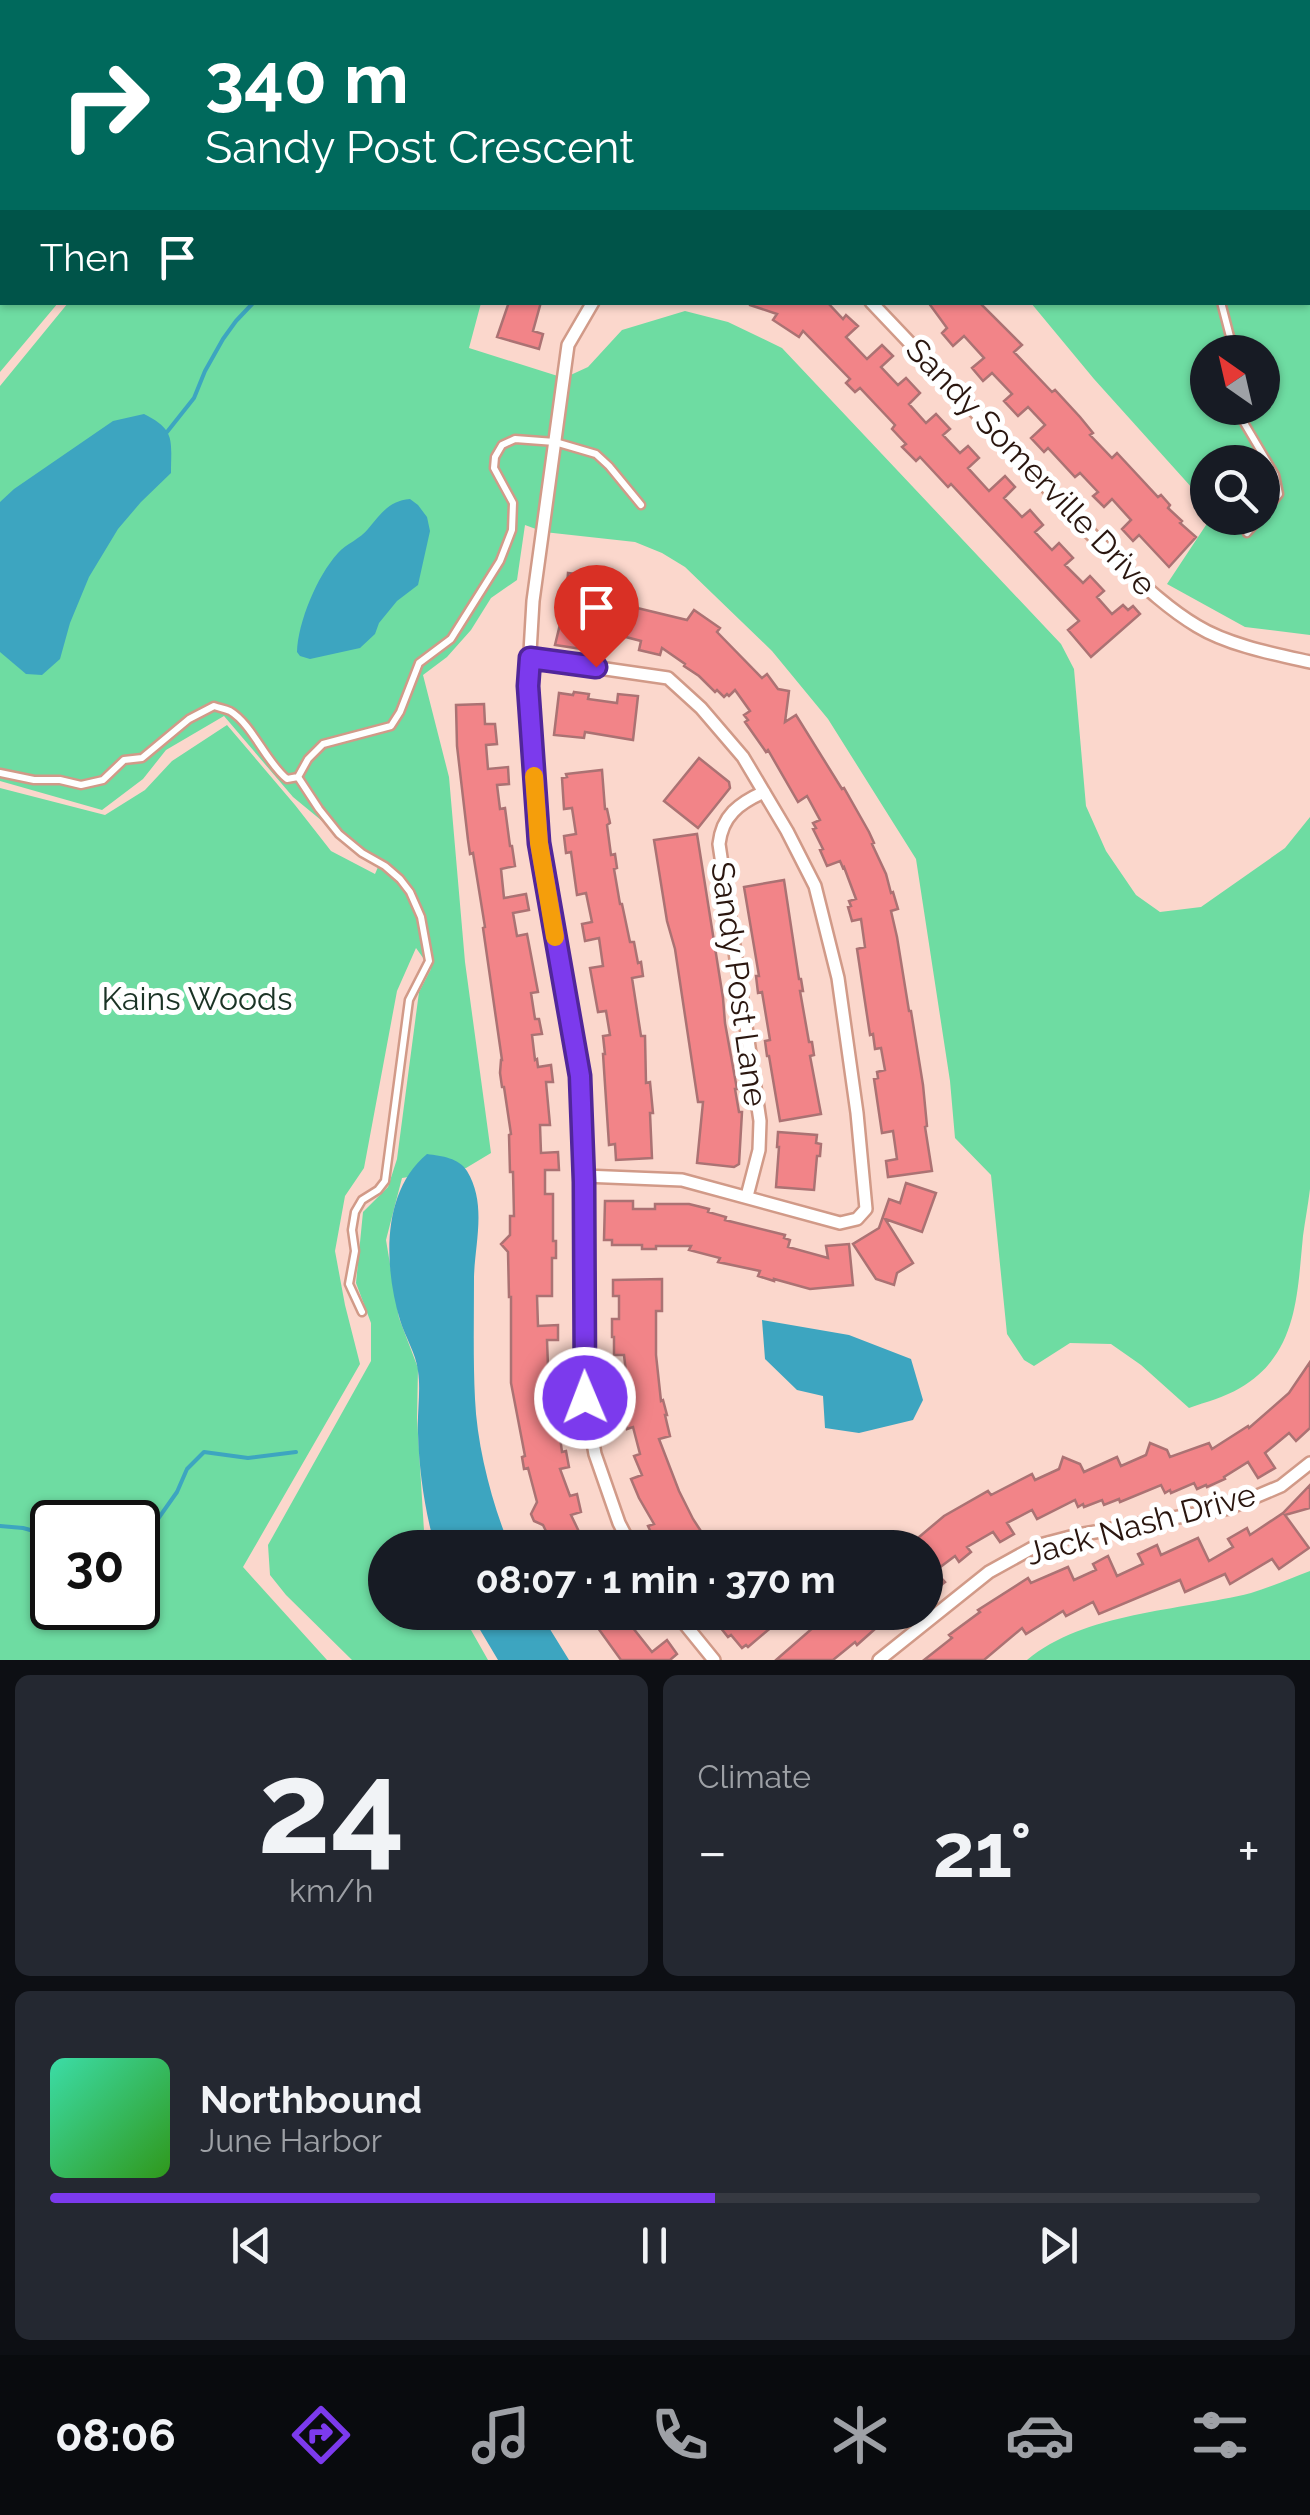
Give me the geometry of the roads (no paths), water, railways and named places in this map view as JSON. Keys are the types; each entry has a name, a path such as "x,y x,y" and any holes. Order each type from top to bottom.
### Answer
{"street":[{"path":"591,305 568,346 534,601 528,686 539,843 580,1076 585,1398 595,1454 623,1530"},
{"name":"Sandy Somerville Drive","path":"873,305 1146,588 1199,627 1259,651 1310,662"},
{"path":"530,658 668,678 701,708 743,758 764,792 815,886 838,978 866,1209 857,1219 840,1223 682,1180 584,1176"},
{"name":"Sandy Post Lane","path":"747,1196 759,1150 760,1121 718,844 729,814 764,792"},
{"name":"Jack Nash Drive","path":"879,1660 988,1572 1036,1546 1078,1534 1229,1508 1281,1486 1310,1463"},
{"path":"690,1630 714,1660"}],"lane":[{"path":"1222,305 1230,335"},
{"path":"298,777 308,759 324,744 390,726 400,712 419,663 451,640 500,561 512,530 513,504 494,468 502,444 515,440 555,442 596,454 641,505"},
{"path":"0,773 80,785 103,780 124,760 142,758 189,719 214,706 232,712 276,770 287,779 298,777"},
{"path":"298,777 339,834 400,879 410,892 421,917 429,961 409,1000 385,1181 362,1200 355,1212 355,1251 349,1284 362,1312"}],"water":[{"path":"144,414 162,425 170,437 171,473 118,529 89,577 60,659 42,675 26,674 0,652 0,502 113,421"},
{"path":"410,499 427,517 430,531 418,585 397,601 375,634 360,648 310,659 300,656 298,640 305,614 330,563 386,509"},
{"path":"427,1154 450,1158 467,1171 477,1197 476,1417 487,1475 504,1530 431,1530 421,1476 418,1371 400,1320 389,1254 394,1209 412,1170"},
{"path":"762,1320 849,1335 911,1359 923,1400 913,1420 859,1433 825,1428 823,1396 797,1390 765,1359"},
{"path":"480,1630 550,1630 569,1660 498,1660"}],"waterway":[{"path":"167,432 194,398 223,339 251,305"},
{"path":"160,1516 187,1469 204,1452 248,1458 296,1452"},
{"path":"0,1526 30,1530"}],"park label":[{"name":"Kains Woods","path":"197,999"}]}
